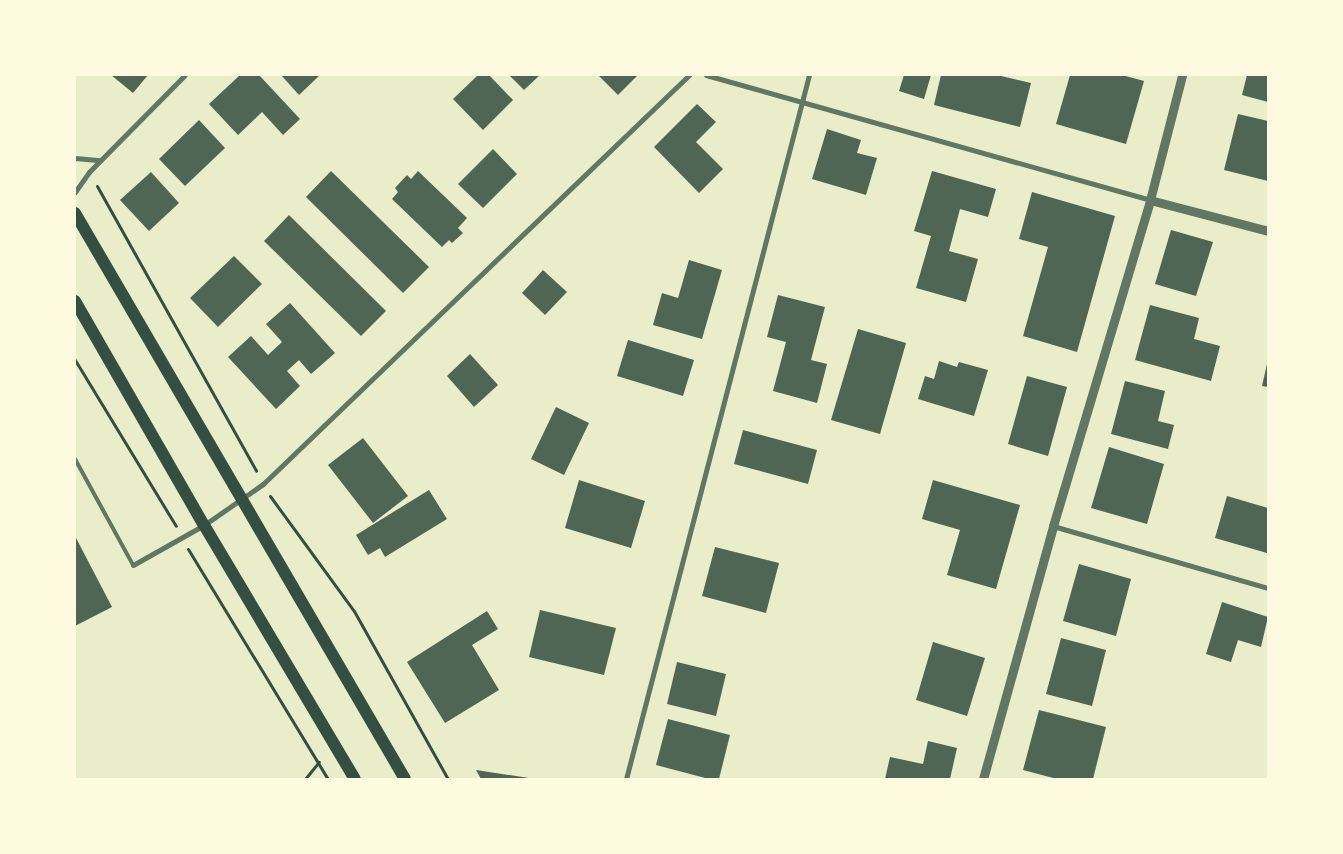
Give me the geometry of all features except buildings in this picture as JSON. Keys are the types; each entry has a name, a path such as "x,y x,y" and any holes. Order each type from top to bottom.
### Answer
{"main road":[{"path":"75,213 244,499 405,779"},
{"path":"75,301 204,525 356,779"}],"street":[{"path":"75,192 100,160 185,75"},
{"path":"133,565 204,525 263,484 689,75"},
{"path":"706,75 800,103 1268,231"},
{"path":"626,779 800,103 809,75"},
{"path":"983,779 1053,526 1150,200 1182,75"},
{"path":"75,158 100,160"},
{"path":"1053,526 1268,588"}],"lane":[{"path":"75,459 133,565"}],"path":[{"path":"75,360 328,779"},
{"path":"305,779 319,762"}]}
